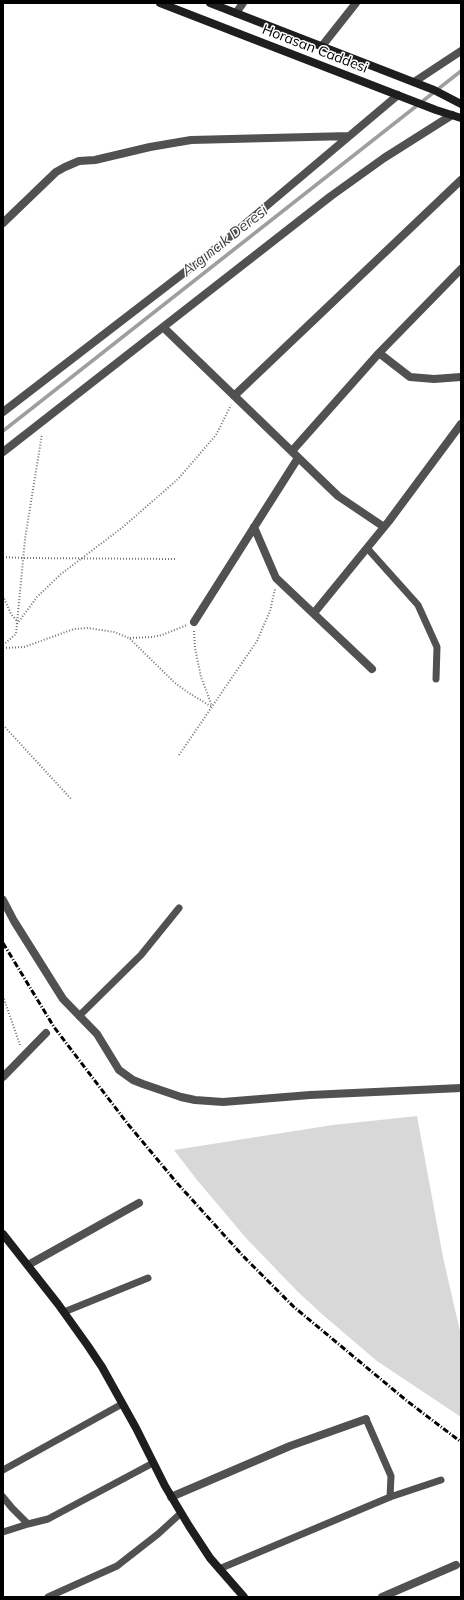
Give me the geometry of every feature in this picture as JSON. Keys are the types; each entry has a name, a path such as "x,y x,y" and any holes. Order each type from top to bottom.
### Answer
{"street":[{"name":"Horasan Caddesi","path":"160,3 461,118"},
{"name":"Horasan Caddesi","path":"210,3 434,90 461,104"},
{"path":"236,13 243,3"},
{"path":"322,46 356,3"},
{"path":"414,82 461,51"},
{"path":"3,412 220,245 398,95"},
{"path":"3,452 357,176 412,139 452,115"},
{"path":"3,223 56,172 80,161 95,160 150,147 191,140 349,136"},
{"path":"234,396 461,180"},
{"path":"292,452 379,353 461,269"},
{"path":"163,327 338,496 384,527"},
{"path":"379,353 410,376 434,379 461,377"},
{"path":"314,613 384,527 461,424"},
{"path":"194,622 298,458"},
{"path":"254,527 276,578 372,669"},
{"path":"3,900 14,921 63,999 97,1034 119,1070 143,1084 181,1097 195,1100 223,1102 310,1095 461,1088"},
{"path":"3,1077 46,1033"},
{"path":"28,1265 139,1203"},
{"path":"3,1234 64,1312 102,1367 180,1513 201,1546 244,1597"},
{"path":"171,1497 290,1446 366,1419"},
{"path":"382,1597 456,1565"}],"lane":[{"path":"367,548 418,605 437,647 436,679"},
{"path":"79,1016 142,955 179,908"},
{"path":"64,1312 148,1278"},
{"path":"3,1470 122,1404"},
{"path":"366,1419 391,1476 390,1497"},
{"path":"3,1532 48,1519 153,1463"},
{"path":"219,1569 390,1497 441,1480"},
{"path":"3,1497 28,1524"},
{"path":"48,1597 117,1566 158,1534 180,1513"}],"path":[{"path":"17,622 49,585 80,559 123,527 178,479 216,435 226,417 234,396"},
{"path":"3,645 16,634 23,558 32,490 45,420"},
{"path":"3,556 23,558 80,559 176,559"},
{"path":"179,755 257,641 270,611 276,578"},
{"path":"3,596 11,614 17,622"},
{"path":"129,638 162,635 194,622 197,661 212,707"},
{"path":"3,648 24,647 65,631 82,628 114,632 129,638 175,683 212,707"},
{"path":"3,725 72,800"},
{"path":"3,996 24,1056"}],"shaded area":[{"path":"417,1116 443,1257 461,1336 461,1417 377,1361 297,1291 246,1238 174,1150 333,1125"}],"waterway":[{"name":"Argıncık Deresi","path":"3,431 461,71"}],"railway":[{"path":"3,943 54,1027 127,1123 177,1183 243,1256 294,1307 407,1401 461,1442"}]}
